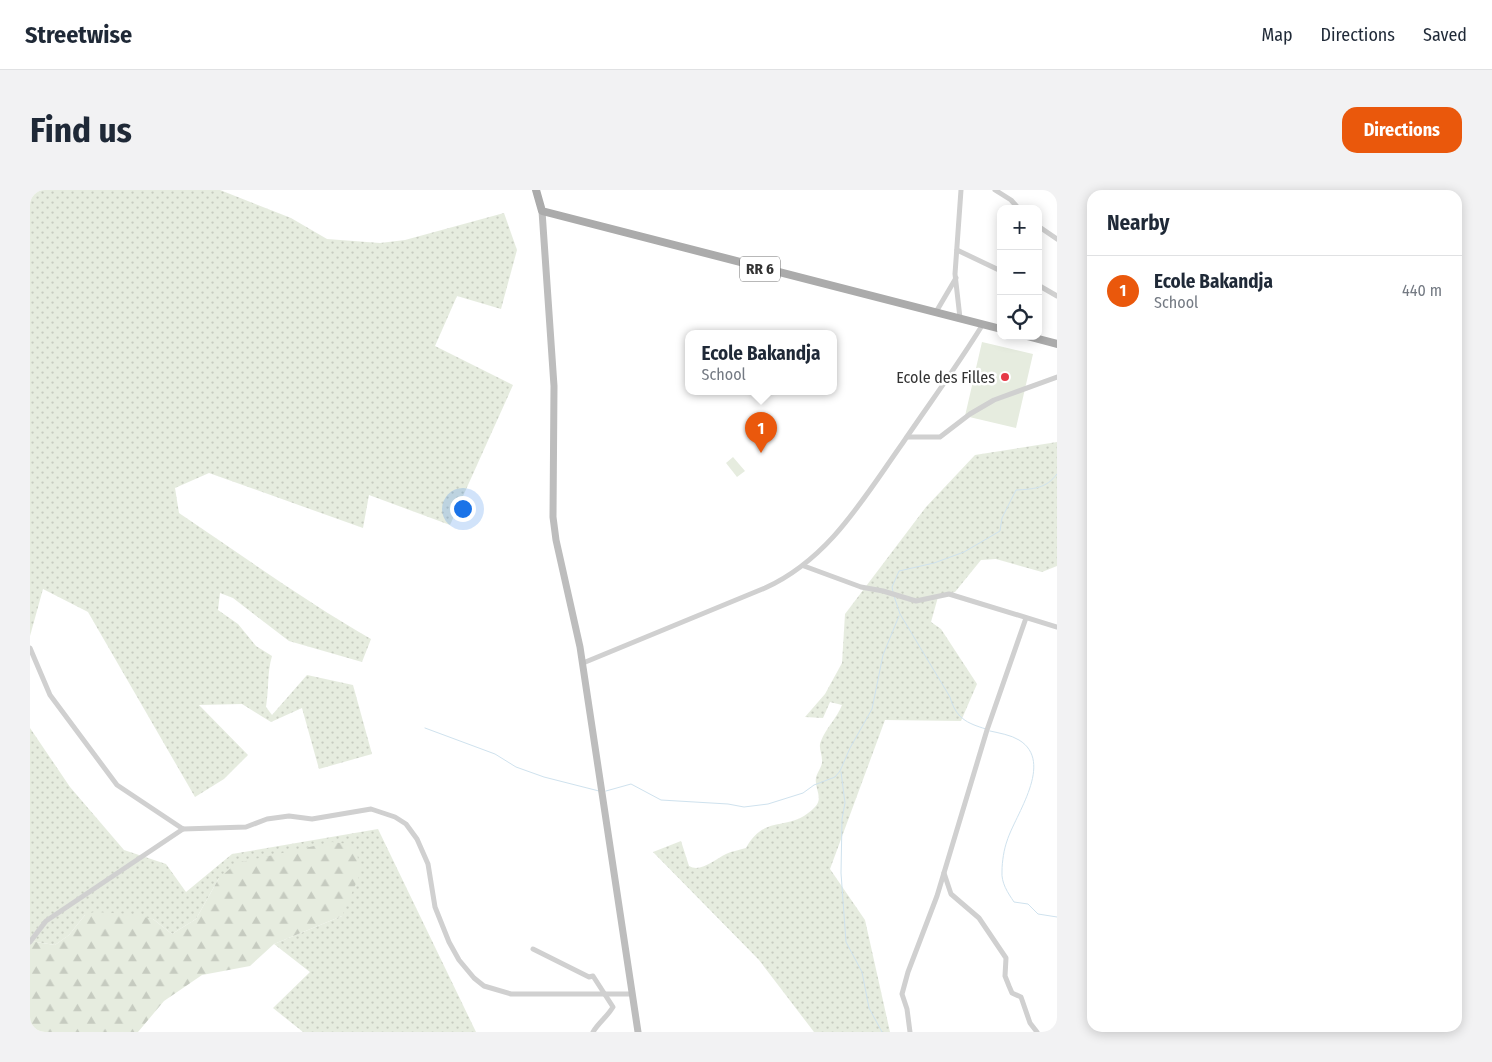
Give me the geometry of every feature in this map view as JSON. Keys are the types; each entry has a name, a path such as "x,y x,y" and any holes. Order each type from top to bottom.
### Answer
{"main road":[{"path":"536,190 542,211 554,380 554,517 556,540 583,663 596,746 599,786 624,934 638,1032"},
{"name":"RR 6","path":"542,211 997,328"},
{"path":"1042,340 1057,344"}],"street":[{"path":"960,318 956,278 962,190"},
{"path":"995,190 1016,205"},
{"path":"1042,229 1057,239"},
{"path":"957,250 997,269"},
{"path":"936,312 956,278"},
{"path":"1042,288 1057,296"},
{"path":"583,663 788,578 804,566 850,518 983,324"},
{"path":"906,437 940,437 994,400 1057,377"},
{"path":"804,566 861,587 883,591 916,601 949,594 1057,627"},
{"path":"910,1032 907,1009 902,994 908,972 937,896 987,730 1026,618"},
{"path":"30,648 50,695 117,785 183,829"},
{"path":"30,942 46,921 183,829 246,827 267,820 289,816 312,819 371,809 395,817 406,824 417,839 428,864 438,916 459,960 474,978 484,986 511,994 568,992 604,995 632,994"},
{"path":"944,870 946,883 951,894 979,918 1006,958 1006,976 1009,986 1012,993 1021,997 1030,1023 1037,1032"},
{"path":"533,949 589,977 593,976 613,1007 605,1020 593,1032"}],"green space":[{"path":"30,190 220,190 291,218 327,239 380,243 405,240 504,213 517,250 501,309 457,296 435,346 513,385 450,525 369,495 363,528 209,473 175,488 179,513 298,594 371,639 362,662 289,641 233,598 220,593 218,610 238,624 256,646 272,656 266,707 272,715 307,675 353,685 372,754 319,769 302,708 271,722 242,704 199,705 248,755 224,779 195,797 88,612 43,589 30,636"},
{"path":"982,342 1033,354 1016,428 965,416"},
{"path":"1057,442 1057,566 1042,572 996,559 981,560 955,592 938,597 931,622 941,629 977,684 961,721 885,720 830,869 865,920 890,1032 814,1032 759,960 653,852 681,841 689,866 694,868 703,867 728,853 746,848 762,830 770,826 796,820 818,804 819,797 816,778 822,762 820,744 842,705 830,702 823,718 805,717 825,694 842,663 845,614 926,507 975,455"},
{"path":"733,457 745,471 737,477 726,463"},
{"path":"30,728 70,787 124,850 166,864 186,892 232,854 378,829 476,1032 303,1032 273,1008 310,972 274,944 342,916 219,878 196,919 172,934 153,919 85,915 69,935 55,945 30,941"},
{"path":"332,842 356,845 360,874 342,916 274,944 250,966 202,975 164,1001 138,1032 30,1032 30,941 55,945 69,935 85,915 94,912 130,914 153,919 172,934 196,919 219,878 237,863"}],"waterway":[{"path":"893,592 892,587 899,571 934,563 964,552 1000,531 1002,518 1016,490 1044,485 1057,474"},
{"path":"894,596 900,614 950,697 955,710 967,722 986,729"},
{"path":"606,791 631,784 661,800 728,804 744,807 768,804 803,793 814,785 835,777 840,771 850,748 872,709 883,655 899,616"},
{"path":"425,728 495,754 516,767 544,777 599,791"},
{"path":"990,731 1009,735 1019,740 1029,750 1033,761 1030,789 1011,830 1003,856 1002,875 1004,884 1014,902 1028,904 1038,914 1057,917"},
{"path":"841,772 845,803 842,819 841,873 846,942 862,972 869,1008 882,1032"}],"place":[{"name":"Ecole des Filles","path":"1005,377"},
{"name":"Ecole Bakandja","path":"761,453"}]}
